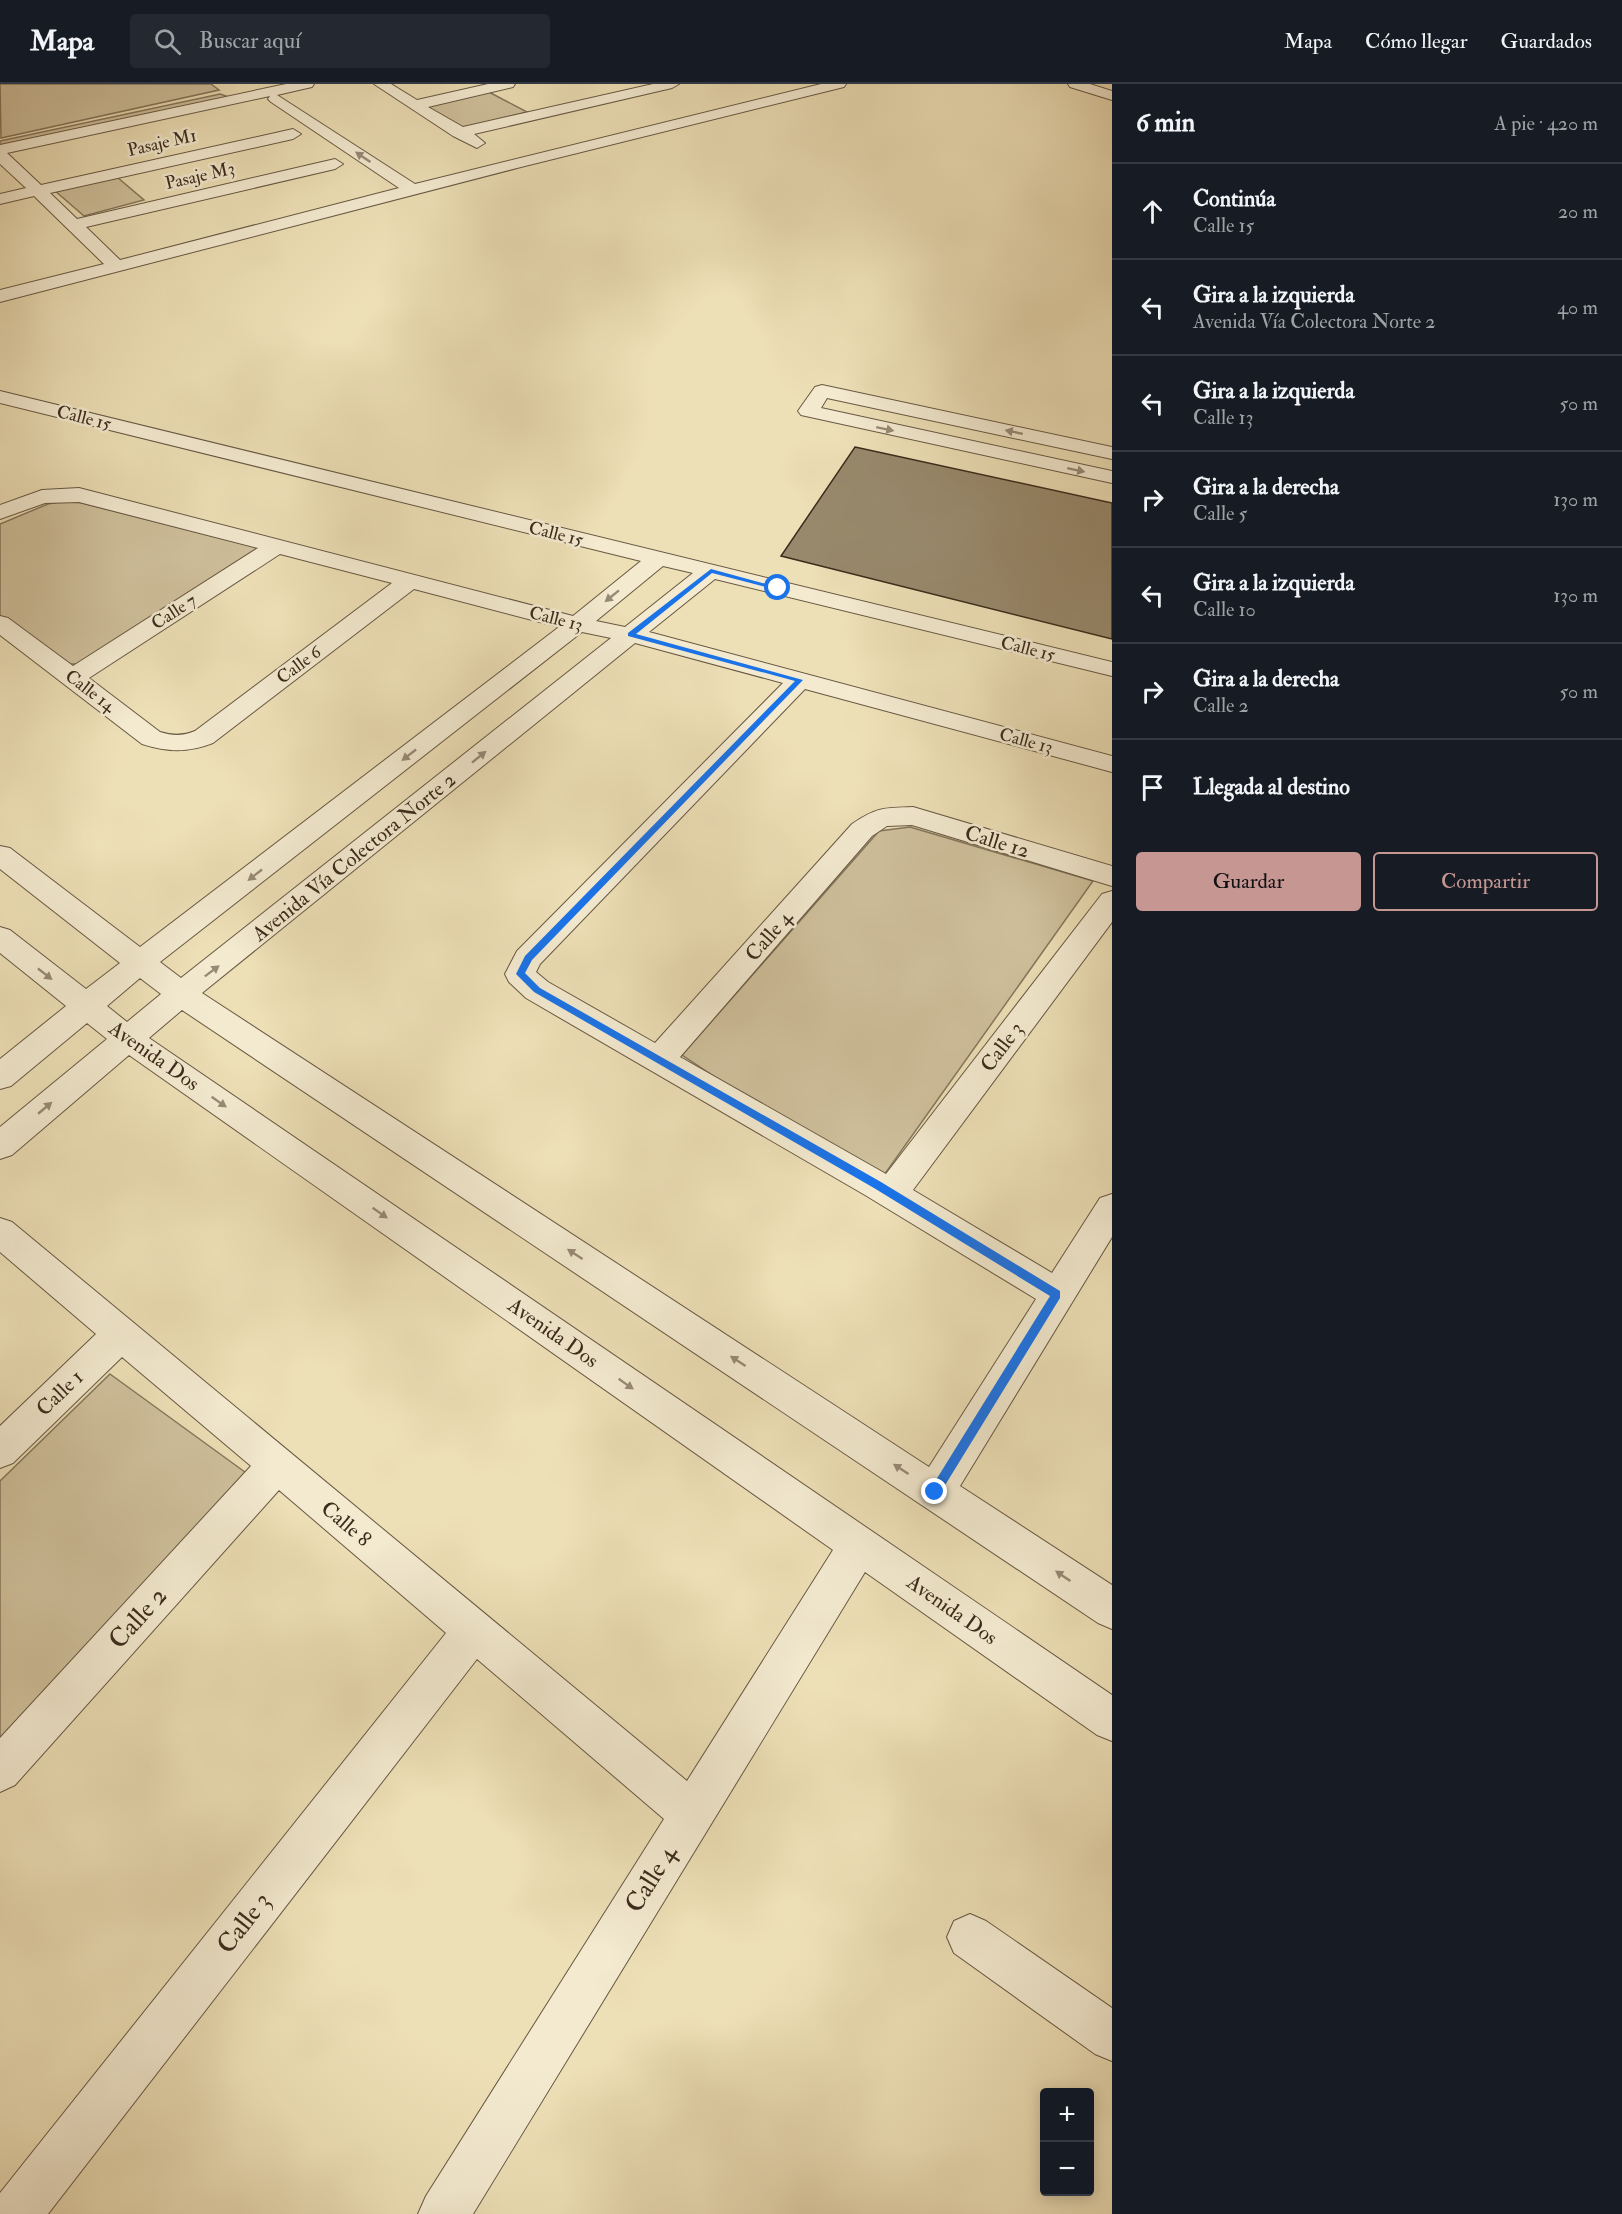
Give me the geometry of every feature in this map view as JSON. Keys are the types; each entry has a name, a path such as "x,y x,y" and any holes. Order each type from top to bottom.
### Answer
{"street":[{"path":"0,138 231,90 306,84"},
{"path":"381,84 459,133 516,163"},
{"path":"0,277 8,294 380,197 839,84"},
{"path":"1075,84 1112,96"},
{"path":"459,133 678,85"},
{"path":"259,87 412,189"},
{"path":"231,90 259,110"},
{"path":"0,150 231,90"},
{"path":"415,105 510,93 542,114"},
{"path":"715,101 734,110"},
{"path":"276,122 293,134"},
{"name":"Pasaje M3","path":"74,225 339,168 293,134"},
{"name":"Pasaje M1","path":"0,199 293,134"},
{"path":"0,155 40,190 118,267"},
{"path":"123,172 165,204"},
{"path":"362,184 380,197"},
{"path":"1112,453 822,391 808,411 1112,477"},
{"name":"Calle 15","path":"0,397 1112,669"},
{"path":"849,421 864,400"},
{"name":"Calle 13","path":"0,512 42,497 79,495 577,624 631,635 1112,764"},
{"name":"Calle 7","path":"72,678 277,546"},
{"path":"0,1077 139,963 577,624 657,559"},
{"name":"Avenida Vía Colectora Norte 2","path":"0,1146 181,994 711,571"},
{"name":"Calle 6","path":"186,744 204,738 410,581"},
{"name":"Calle 14","path":"0,623 152,738 166,743 186,744"},
{"path":"800,680 528,958 520,974 537,990 891,1193 1057,1294"},
{"name":"Calle 12","path":"881,817 913,816 1112,876"},
{"name":"Calle 4","path":"660,1059 862,830 881,817"},
{"path":"0,855 181,994 1112,1609"},
{"name":"Calle 3","path":"891,1193 1112,901"},
{"name":"Avenida Dos","path":"0,937 128,1039 1112,1720"},
{"path":"935,1492 1112,1208"},
{"name":"Calle 8","path":"0,1232 692,1814"},
{"name":"Calle 1","path":"0,1451 121,1334"},
{"name":"Calle 2","path":"0,1770 277,1465"},
{"name":"Calle 4","path":"444,2214 859,1545"},
{"name":"Calle 3","path":"16,2214 472,1631"},
{"path":"970,1937 1112,2037"}],"shaded area":[{"path":"0,84 211,84 219,90 1,138"},
{"path":"487,91 527,112 464,128 424,105"},
{"path":"220,94 229,97 0,145 0,141"},
{"path":"117,177 144,200 84,216 54,190"},
{"path":"70,500 259,548 81,664 61,664 0,618 0,524 48,504"},
{"path":"910,827 1093,881 877,1185 682,1055 879,831"},
{"path":"110,1374 249,1475 0,1738 0,1481"}],"building":[{"path":"855,447 1112,503 1112,639 781,556"}],"route":[{"path":"778,588 711,571 631,635 800,680 528,958 520,974 537,990 877,1185 1057,1294 935,1492"}]}
